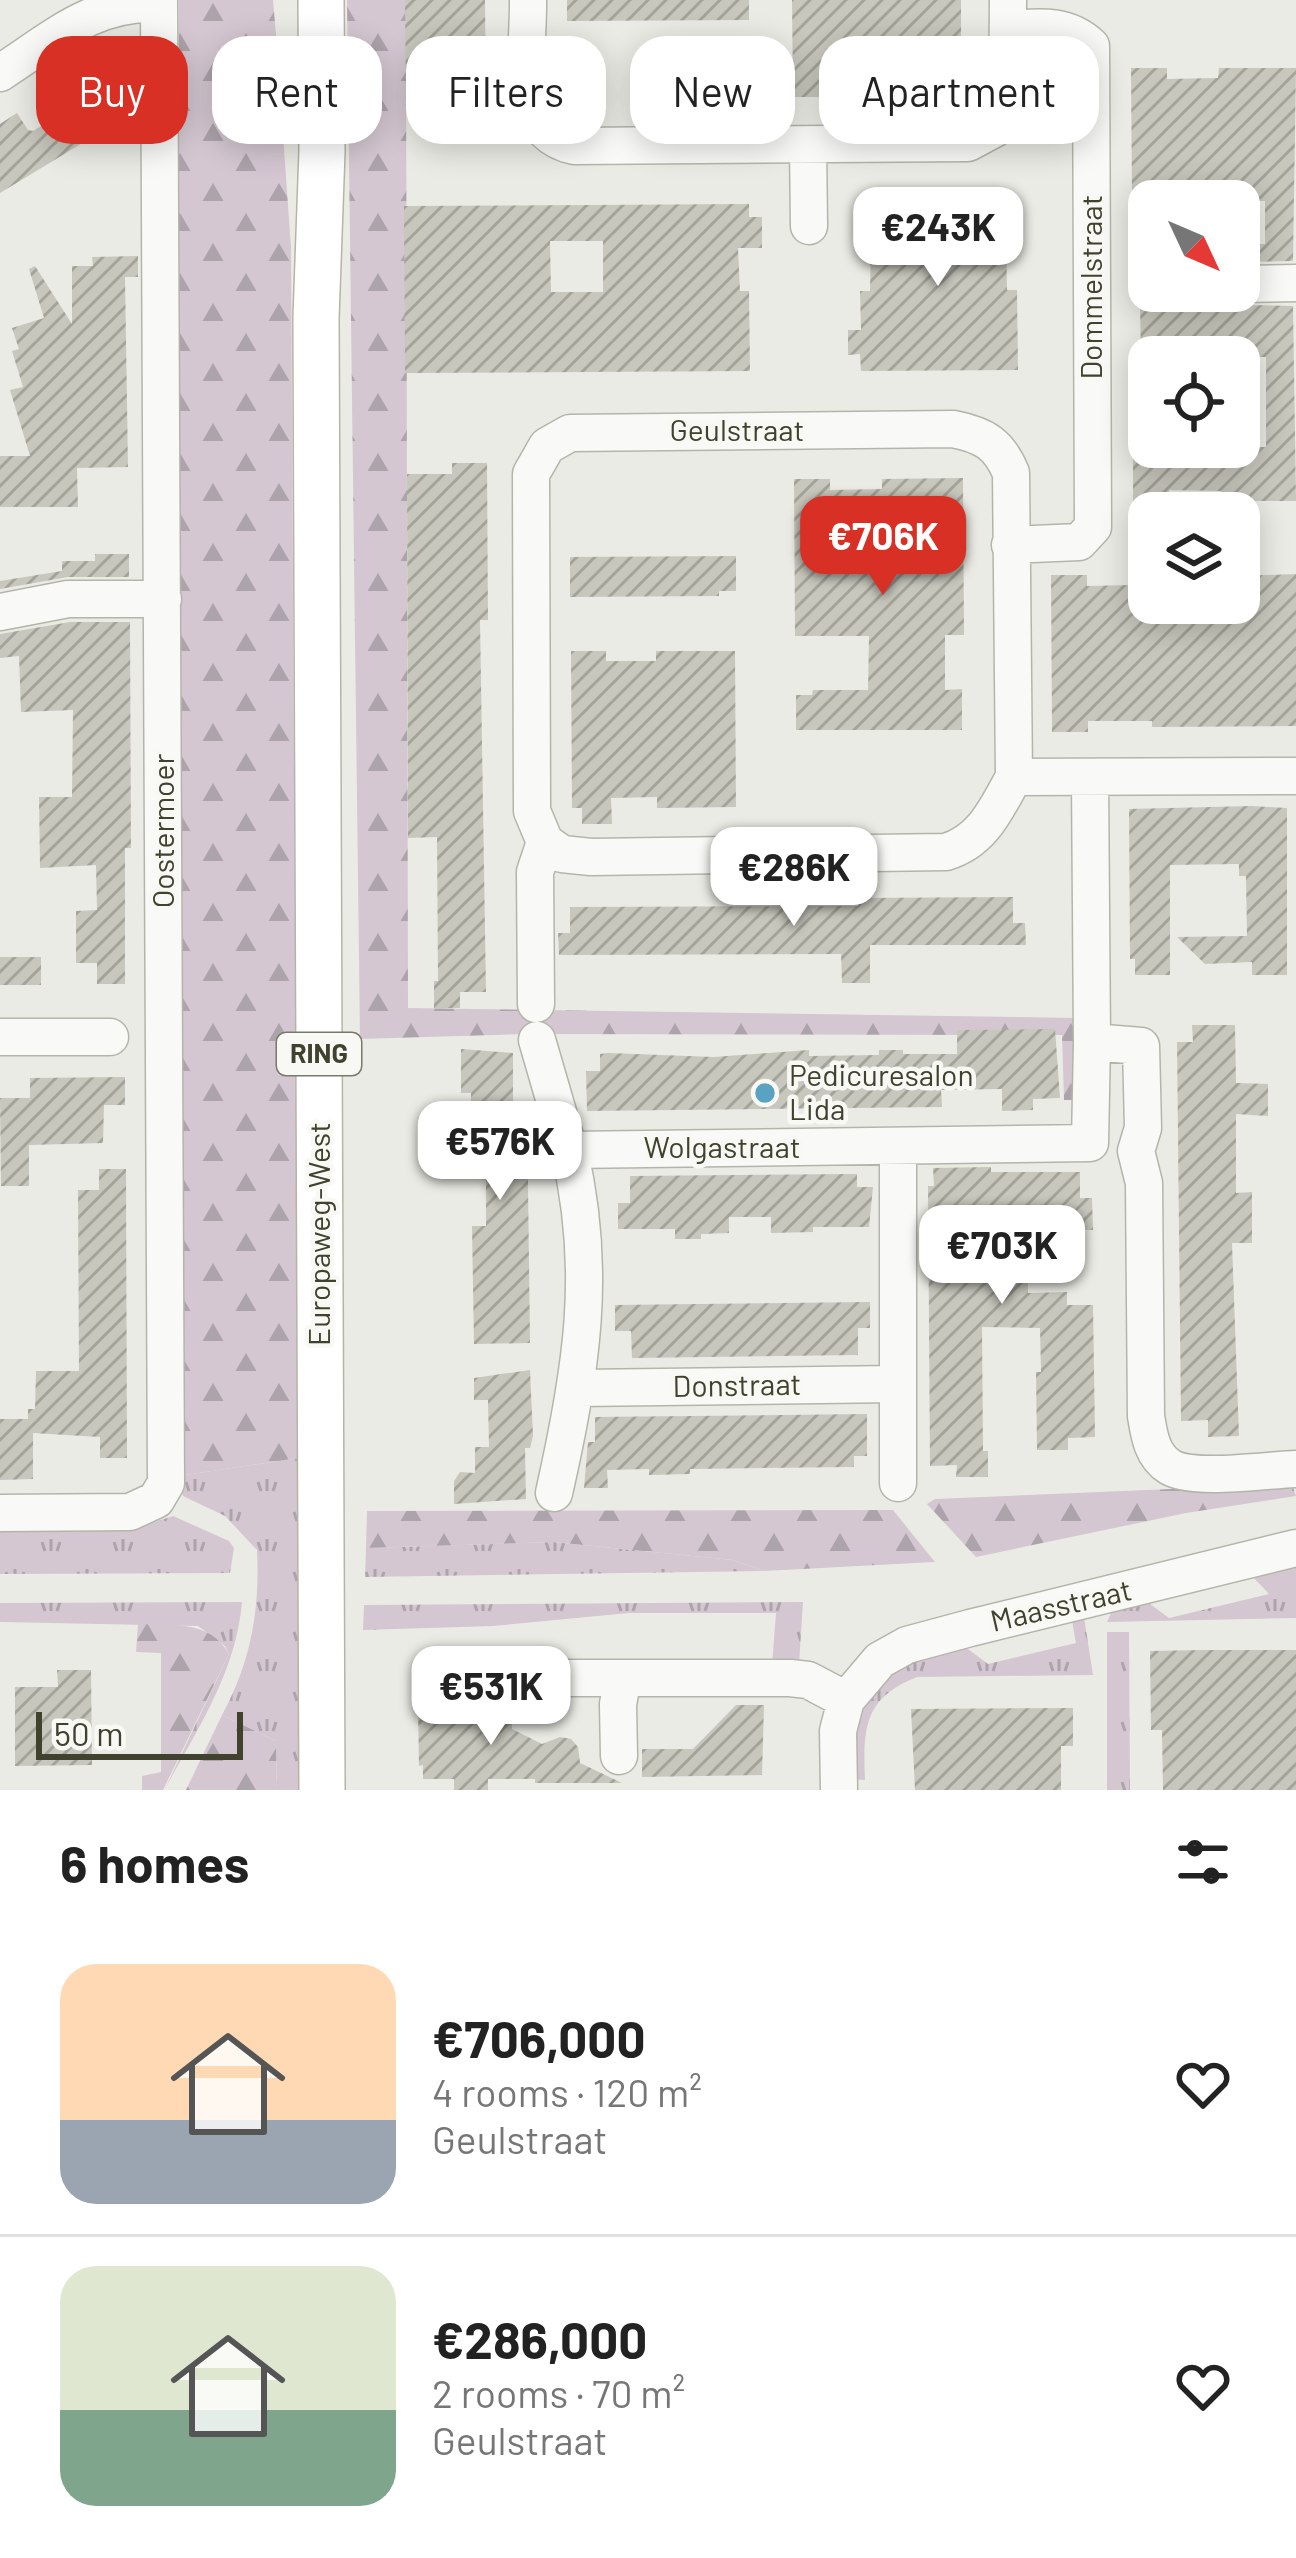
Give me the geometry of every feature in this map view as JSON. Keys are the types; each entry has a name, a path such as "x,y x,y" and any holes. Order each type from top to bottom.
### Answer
{"main road":[{"name":"Europaweg-West","path":"290,0 316,318"},
{"name":"Europaweg-West","path":"321,0 316,318 322,1790"}],"street":[{"path":"528,0 530,109 538,128 555,142 574,146 952,144 982,137 996,128 1007,111 1008,14"},
{"path":"0,73 95,12 159,2"},
{"name":"Oostermoer","path":"0,1513 130,1512 156,1500 166,1483 159,2"},
{"name":"Dommelstraat","path":"1008,14 1078,34 1091,46 1093,526 1079,542 1010,544"},
{"path":"808,146 809,226"},
{"path":"1260,284 1296,283"},
{"name":"Geulstraat","path":"569,1150 537,1022 535,872 545,842 532,811 531,474 555,439 570,433 953,429 970,432 1002,452 1010,472 1014,777"},
{"path":"0,612 68,598 163,599"},
{"path":"545,842 562,854 591,857 946,852 966,846 984,827 1014,777 1296,776"},
{"path":"1090,777 1090,1143"},
{"path":"0,1037 110,1036"},
{"path":"1092,1042 1141,1046 1144,1128 1136,1151 1144,1183 1146,1416 1151,1446 1167,1466 1187,1472 1296,1468"},
{"name":"Wolgastraat","path":"569,1150 1090,1143 1136,1151"},
{"path":"898,1147 898,1483"},
{"path":"554,1493 583,1346 584,1225 569,1150"},
{"name":"Donstraat","path":"578,1388 897,1384"},
{"name":"Maasstraat","path":"846,1700 880,1660 907,1646 1296,1548"},
{"path":"542,1678 808,1680 846,1700 838,1731 839,1790"},
{"path":"619,1756 618,1704 623,1678"}],"green space":[{"path":"179,0 273,0 276,36 212,36 212,144 284,144 291,248 298,1458 179,1476 179,144 188,144 188,36 179,36"},
{"path":"347,0 406,0 408,1008 1078,1018 1079,1100 1064,1100 1062,1035 527,1034 360,1039 349,144 382,144 382,36 347,36"},
{"path":"298,1458 305,1790 277,1790 276,1741 222,1715 252,1635 257,1550 225,1516 183,1496 179,1476"},
{"path":"1292,1484 1296,1496 1186,1513 976,1557 927,1504 935,1499"},
{"path":"893,1510 935,1562 764,1571 733,1560 553,1542 366,1548 367,1511"},
{"path":"173,1516 229,1541 234,1548 230,1573 0,1574 0,1528 143,1526"},
{"path":"553,1542 733,1560 764,1571 365,1577 366,1548"},
{"path":"1296,1566 1296,1618 1107,1622 1112,1611 1146,1601 1169,1618 1269,1594 1251,1575"},
{"path":"242,1602 224,1676 165,1789 229,1654 225,1646 198,1626 0,1622 0,1603"},
{"path":"803,1602 799,1664 772,1665 776,1613 629,1613 493,1626 363,1630 364,1605"},
{"path":"1084,1617 1093,1675 917,1677 899,1685 876,1706 866,1731 865,1780 852,1779 856,1720 871,1689 884,1678 914,1662 964,1646 988,1664 1076,1643 1072,1621"},
{"path":"138,1624 201,1630 229,1654 163,1790 142,1790 142,1776 161,1772 161,1653 136,1652"},
{"path":"1107,1632 1129,1632 1130,1790 1107,1790"},
{"path":"222,1715 276,1741 277,1790 186,1790"}],"building":[{"path":"405,0 485,0 485,36 406,36 406,106"},
{"path":"567,0 749,0 749,20 567,21"},
{"path":"792,0 961,0 961,36 819,36 819,97 795,97"},
{"path":"1131,68 1167,68 1167,79 1218,78 1219,68 1296,68 1293,261 1260,262 1265,201 1260,201 1260,180 1132,180"},
{"path":"17,113 33,131 36,144 81,144 0,193 0,124"},
{"path":"1016,203 1017,239 1006,239 1007,290 1017,290 1018,370 861,371 860,354 848,355 848,330 861,330 860,291 870,291 871,240 860,240 860,204"},
{"path":"749,204 749,217 762,217 762,248 738,248 740,291 749,291 750,371 405,373 404,206","holes":["550,241 603,241 603,292 551,292"]},
{"path":"138,256 138,277 125,277 128,467 77,468 78,507 0,507 0,456 30,456 10,390 23,387 12,351 19,349 12,328 44,318 29,269 35,266 72,324 72,266 93,266 92,257"},
{"path":"1260,305 1293,306 1296,501 1260,501 1260,492 1133,492 1133,468 1260,468 1260,447 1266,447 1266,357 1260,357 1260,336 1141,336 1140,312 1260,312"},
{"path":"452,463 487,463 488,620 480,620 486,992 460,992 460,1008 434,1008 437,837 408,838 407,474 452,474"},
{"path":"963,478 964,635 945,635 945,690 962,689 962,730 796,730 796,695 812,695 813,690 868,690 869,636 795,636 794,479 830,479 830,490 882,489 882,479"},
{"path":"95,554 129,554 129,577 68,577 0,589 0,581 62,571 62,561 95,561"},
{"path":"736,556 736,591 719,591 719,596 570,597 570,557"},
{"path":"1296,574 1296,726 1152,727 1152,721 1088,721 1088,732 1052,732 1051,575 1087,575 1087,586 1128,585 1128,624 1260,624 1260,575"},
{"path":"70,622 130,622 131,848 125,848 125,984 97,984 97,963 76,963 76,911 97,910 96,865 40,868 39,797 72,797 73,710 21,712 19,656 0,658 0,634"},
{"path":"571,651 606,651 606,661 656,661 656,651 735,651 736,807 657,808 657,797 611,798 612,824 582,824 582,808 572,808"},
{"path":"1287,808 1287,975 1252,975 1252,962 1205,964 1177,937 1247,936 1246,876 1239,876 1239,864 1170,865 1170,975 1135,975 1135,959 1130,959 1129,809"},
{"path":"1013,897 1013,923 1025,923 1026,945 870,945 870,983 842,983 841,954 559,955 558,933 570,933 570,907 858,906 858,898"},
{"path":"0,957 41,957 41,985 0,985"},
{"path":"1192,1025 1235,1025 1236,1083 1268,1084 1268,1116 1236,1114 1236,1193 1252,1192 1252,1243 1232,1243 1239,1436 1208,1437 1208,1420 1181,1421 1177,1042 1193,1042"},
{"path":"1055,1029 1060,1098 1033,1099 1033,1110 1002,1111 1002,1089 941,1090 942,1107 587,1111 586,1071 600,1071 600,1054 714,1057 809,1050 809,1056 903,1050 903,1054 957,1054 957,1030"},
{"path":"461,1049 513,1053 513,1104 527,1104 530,1343 474,1344 472,1226 486,1226 486,1179 472,1179 472,1153 485,1153 485,1106 471,1106 471,1093 461,1093"},
{"path":"125,1077 125,1105 104,1105 103,1143 29,1145 29,1186 1,1186 0,1098 30,1098 30,1078"},
{"path":"991,1167 991,1172 1080,1172 1080,1198 1092,1198 1093,1230 1042,1230 1042,1235 1027,1235 1028,1293 1067,1292 1067,1305 1093,1305 1095,1437 1068,1438 1068,1450 1037,1450 1040,1328 982,1327 983,1451 988,1451 988,1477 956,1477 957,1465 930,1466 928,1186 934,1186 933,1168"},
{"path":"99,1169 126,1169 127,1458 100,1458 100,1437 33,1433 33,1479 0,1480 0,1419 28,1419 28,1409 35,1409 36,1371 79,1371 78,1190 99,1190"},
{"path":"857,1174 857,1187 873,1187 869,1227 771,1233 771,1217 729,1217 729,1233 701,1234 701,1239 675,1239 675,1229 618,1229 618,1203 630,1203 630,1176"},
{"path":"870,1302 870,1328 858,1328 858,1355 632,1358 631,1331 615,1331 615,1305"},
{"path":"530,1370 533,1436 530,1448 525,1448 526,1499 454,1504 454,1481 460,1472 475,1473 475,1447 489,1447 488,1400 474,1400 474,1378"},
{"path":"867,1414 867,1456 854,1456 854,1467 690,1469 690,1474 649,1475 649,1469 607,1470 608,1488 584,1488 588,1442 595,1442 595,1417"},
{"path":"1296,1650 1296,1790 1163,1790 1162,1730 1151,1730 1150,1651"},
{"path":"57,1670 91,1670 92,1765 15,1766 15,1687 58,1687"},
{"path":"423,1684 471,1708 512,1708 512,1729 542,1744 560,1737 571,1739 578,1747 580,1763 622,1783 488,1779 488,1790 454,1790 454,1779 423,1779 418,1708 423,1708"},
{"path":"736,1705 764,1705 762,1775 642,1777 642,1749 693,1749"},
{"path":"1073,1708 1073,1746 1061,1746 1061,1790 915,1790 911,1709"}],"place":[{"name":"Pedicuresalon Lida","path":"765,1093"}]}
